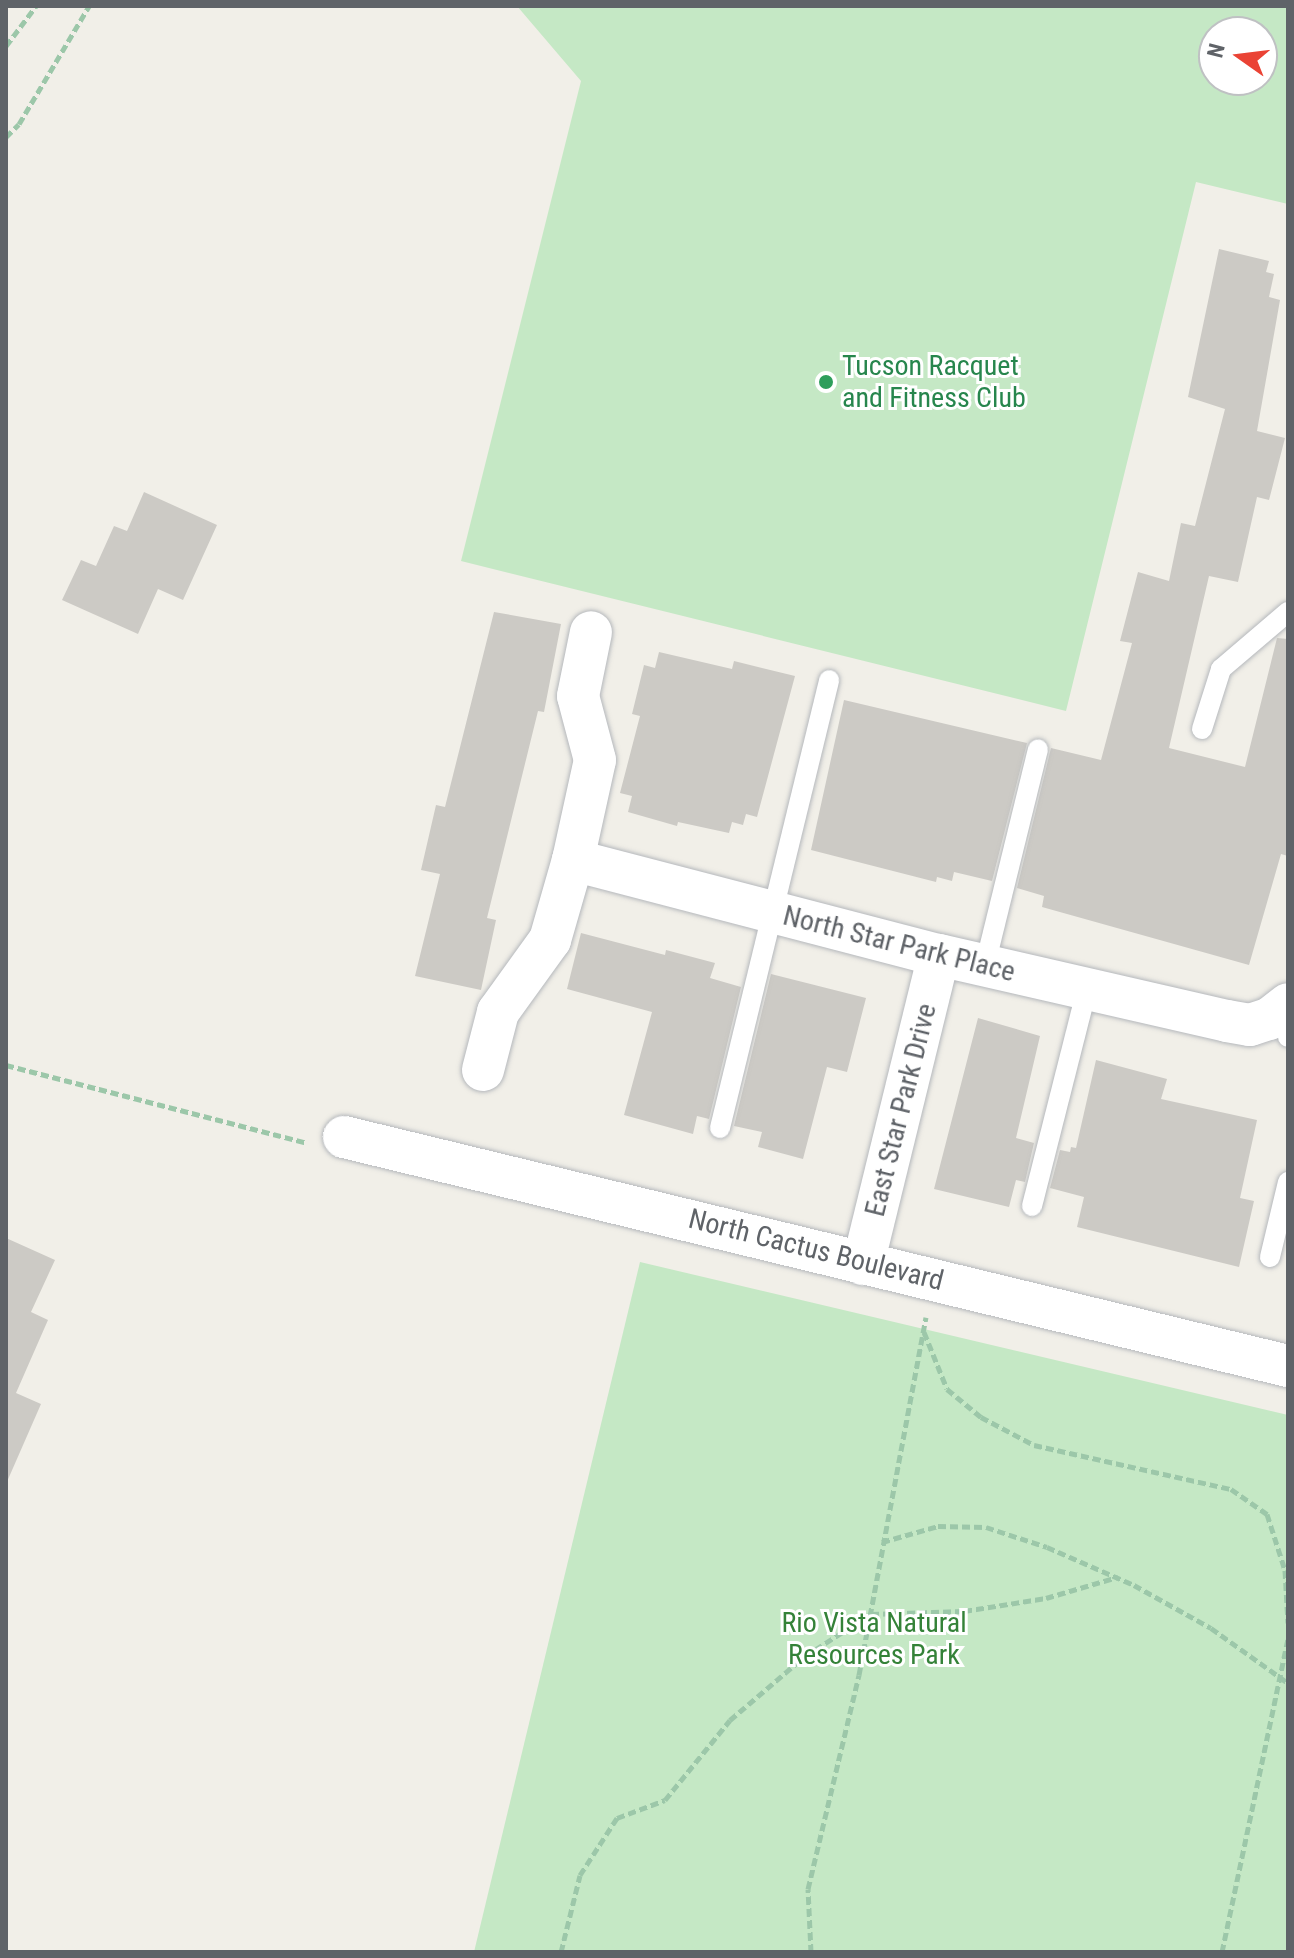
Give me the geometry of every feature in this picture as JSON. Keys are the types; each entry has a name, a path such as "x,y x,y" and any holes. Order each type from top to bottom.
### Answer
{"street":[{"path":"483,1070 498,1012 550,940 573,860 595,760 578,696 591,632"},
{"name":"North Star Park Place","path":"573,860 939,955 1227,1021 1250,1025 1285,1021"},
{"name":"East Star Park Drive","path":"863,1264 939,955"},
{"name":"North Cactus Boulevard","path":"344,1137 649,1208 863,1264 1288,1366"}],"lane":[{"path":"1202,729 1221,669 1288,612"},
{"path":"720,1128 829,680"},
{"path":"985,965 1038,749"},
{"path":"1032,1206 1087,988"},
{"path":"1270,1257 1288,1182"}],"path":[{"path":"6,46 36,6"},
{"path":"6,137 19,124 89,6"},
{"path":"6,1065 305,1143 344,1137"},
{"path":"811,1952 808,1889 871,1614 923,1329 937,1280"},
{"path":"923,1329 947,1389 981,1417 1034,1445 1231,1489 1267,1514 1285,1570 1288,1623"},
{"path":"882,1542 938,1526 986,1527 1047,1547 1118,1577 1211,1628 1288,1683"},
{"path":"561,1952 580,1875 617,1818 665,1800 689,1766 730,1720 805,1656 871,1614 964,1611 1046,1598 1118,1577"},
{"path":"1222,1952 1288,1640"}],"green space":[{"name":"Tucson Racquet and Fitness Club","path":"517,6 1288,6 1288,204 1196,182 1066,711 461,561 581,81"},
{"name":"Rio Vista Natural Resources Park","path":"640,1262 1288,1415 1288,1952 474,1952"}],"building":[{"path":"1219,249 1269,261 1266,272 1274,274 1269,297 1280,300 1257,431 1285,438 1269,500 1257,497 1238,582 1209,576 1169,748 1245,767 1277,638 1288,639 1288,856 1281,854 1249,965 1042,907 1044,896 1017,888 1051,748 1101,760 1132,643 1120,641 1138,572 1169,581 1181,523 1195,526 1225,409 1188,397"},
{"path":"144,492 217,525 183,600 158,589 138,634 62,600 81,560 96,566 114,526 127,531"},
{"path":"494,612 561,624 544,712 538,711 487,918 496,920 481,990 415,976 440,874 421,870 436,805 445,807"},
{"path":"659,652 732,669 734,661 795,676 757,817 746,814 743,825 732,822 729,833 678,822 677,826 628,812 632,796 620,793 640,716 632,714 644,665 655,668"},
{"path":"844,700 1027,743 992,881 954,872 952,881 937,877 936,882 811,850"},
{"path":"581,933 665,955 666,950 715,963 710,978 741,987 709,1119 697,1116 693,1134 624,1115 652,1012 567,989"},
{"path":"771,974 866,998 847,1072 827,1067 803,1159 758,1147 762,1132 734,1126"},
{"path":"978,1018 1040,1036 1016,1138 1034,1143 1025,1182 1016,1180 1009,1207 934,1189"},
{"path":"1096,1060 1167,1079 1161,1099 1257,1120 1240,1198 1254,1201 1239,1267 1077,1227 1084,1197 1050,1188 1060,1150 1070,1152 1071,1147 1076,1148"},
{"path":"6,1238 55,1260 31,1312 48,1320 16,1393 41,1404 6,1484"}],"place":[{"name":"Tucson Racquet and Fitness Club","path":"826,382"}]}
